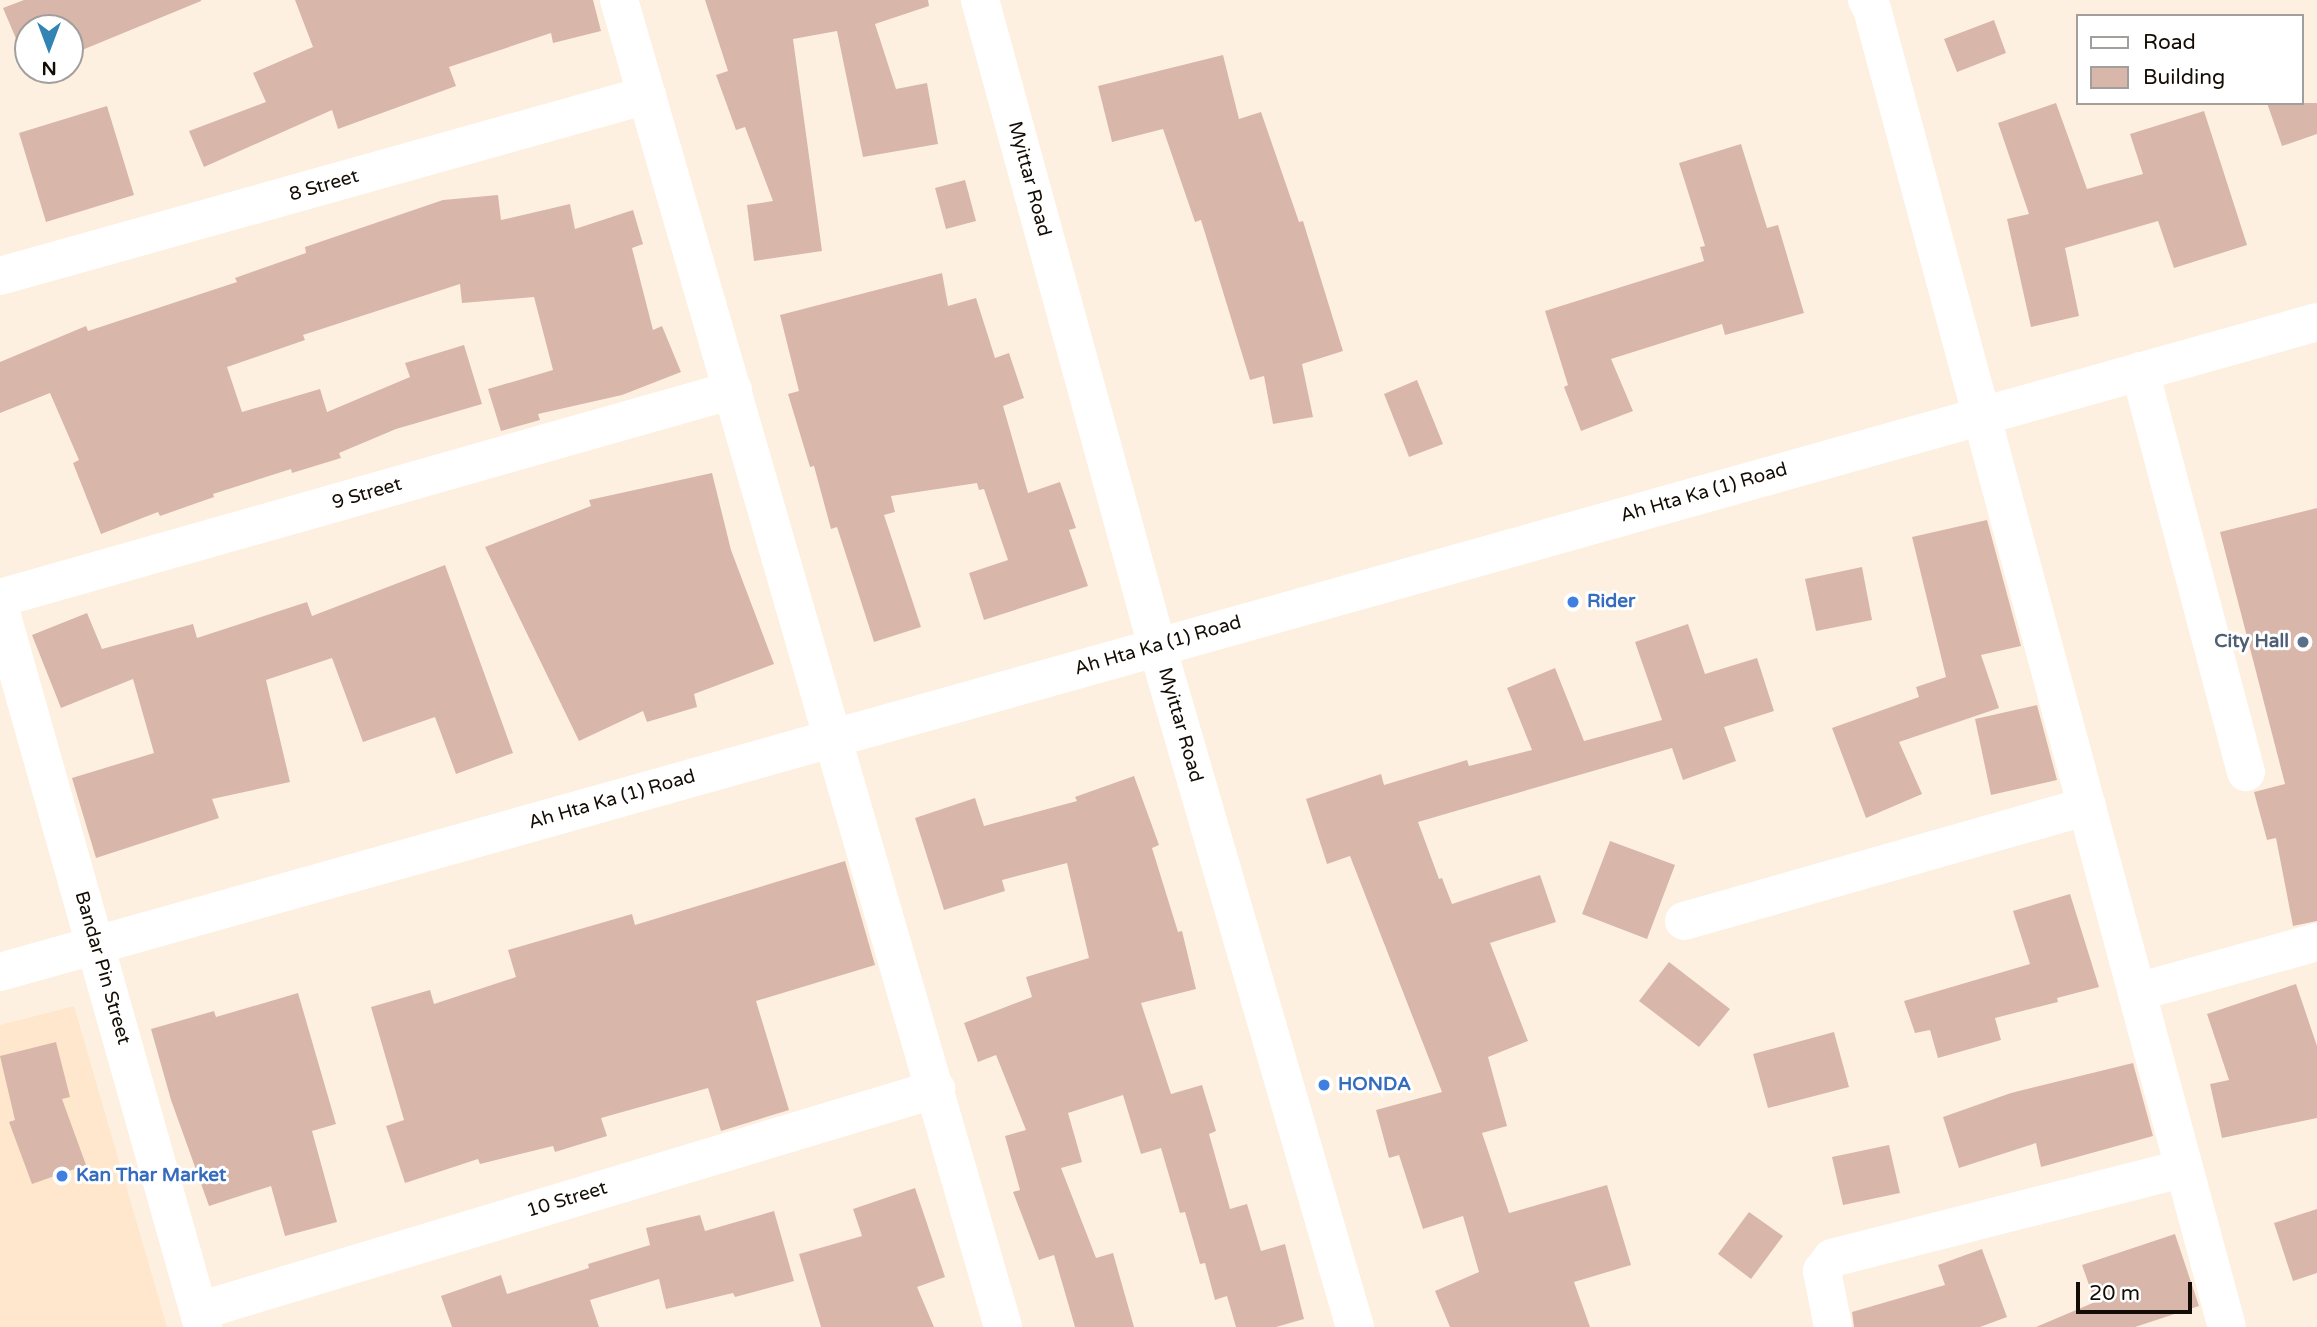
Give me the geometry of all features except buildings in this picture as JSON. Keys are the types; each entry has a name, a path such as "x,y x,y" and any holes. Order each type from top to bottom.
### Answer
{"street":[{"path":"619,0 1003,1327"},
{"name":"Myittar Road","path":"980,0 1157,646 1355,1327"},
{"path":"1867,0 1872,9 2227,1327"},
{"name":"8 Street","path":"0,276 647,95"},
{"name":"Ah Hta Ka (1) Road","path":"0,972 2317,322"},
{"path":"2140,371 2246,772"},
{"name":"9 Street","path":"0,598 733,390"},
{"name":"Bandar Pin Street","path":"0,610 201,1319"},
{"path":"1684,921 2087,806"},
{"path":"2137,992 2317,942"},
{"name":"10 Street","path":"201,1319 936,1089"},
{"path":"1833,1327 1822,1271 1832,1258 2184,1167"}],"shaded area":[{"name":"Kan Thar Market","path":"74,1006 167,1327 0,1327 0,1025"}],"place":[{"name":"Rider","path":"1573,602"},
{"name":"City Hall","path":"2303,642"},
{"name":"HONDA","path":"1324,1085"},
{"name":"Kan Thar Market","path":"62,1176"}]}
